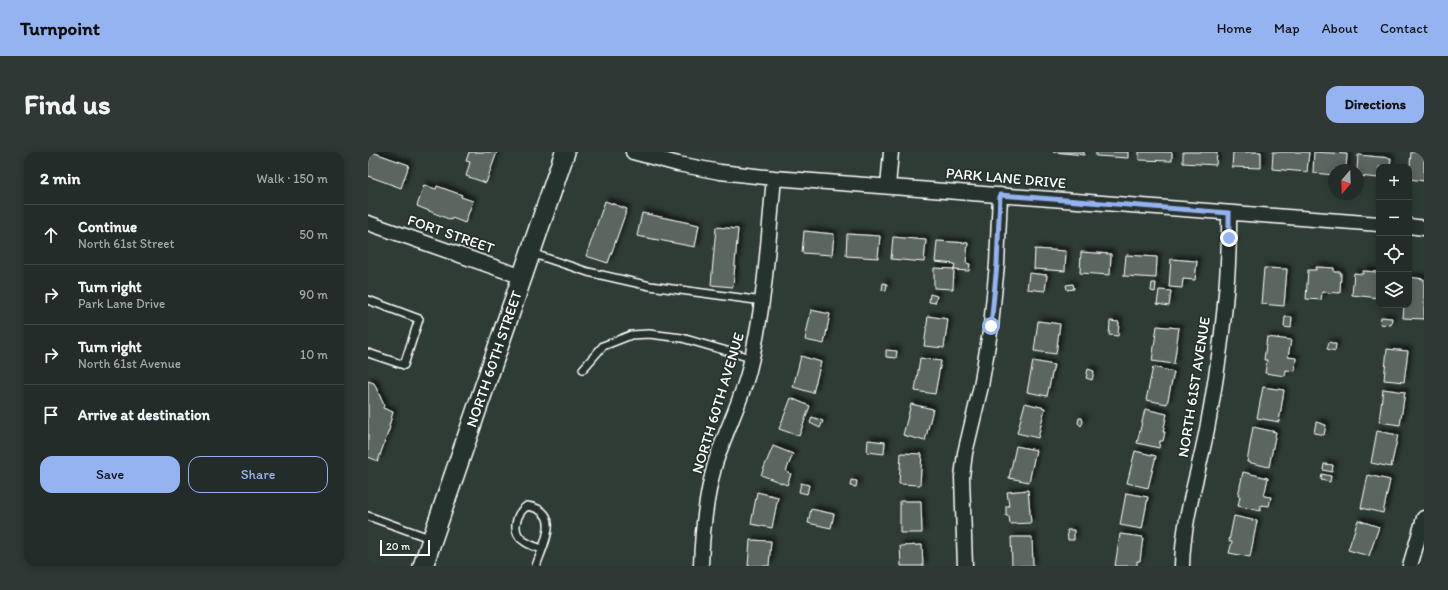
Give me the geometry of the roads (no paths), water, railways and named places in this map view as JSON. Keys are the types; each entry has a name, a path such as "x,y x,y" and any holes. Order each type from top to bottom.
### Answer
{"main road":[{"name":"NORTH 60TH STREET","path":"423,566 532,252 565,152"}],"street":[{"name":"PARK LANE DRIVE","path":"633,152 678,164 720,172 774,178 1376,224"},
{"path":"888,186 891,152"},
{"name":"NORTH 60TH AVENUE","path":"701,566 701,543 705,512 716,464 738,404 752,358 763,301 774,178"},
{"path":"965,566 962,477 965,453 981,386 991,326 997,264 1000,195"},
{"name":"NORTH 61ST AVENUE","path":"1182,566 1182,554 1189,503 1206,431 1216,376 1224,301 1229,238 1229,213"},
{"name":"FORT STREET","path":"368,223 523,277"},
{"path":"1412,226 1424,228"},
{"path":"1410,566 1424,518"}],"lane":[{"path":"532,252 588,272 650,286 763,301"},
{"path":"368,300 420,318 404,365 368,353"},
{"path":"583,369 603,346 631,335 649,334 682,338 752,358"},
{"path":"536,566 542,549 548,528 548,520 545,513 539,509 526,506 521,510 515,525 518,534 523,541 542,549"},
{"path":"368,516 433,539"}]}
